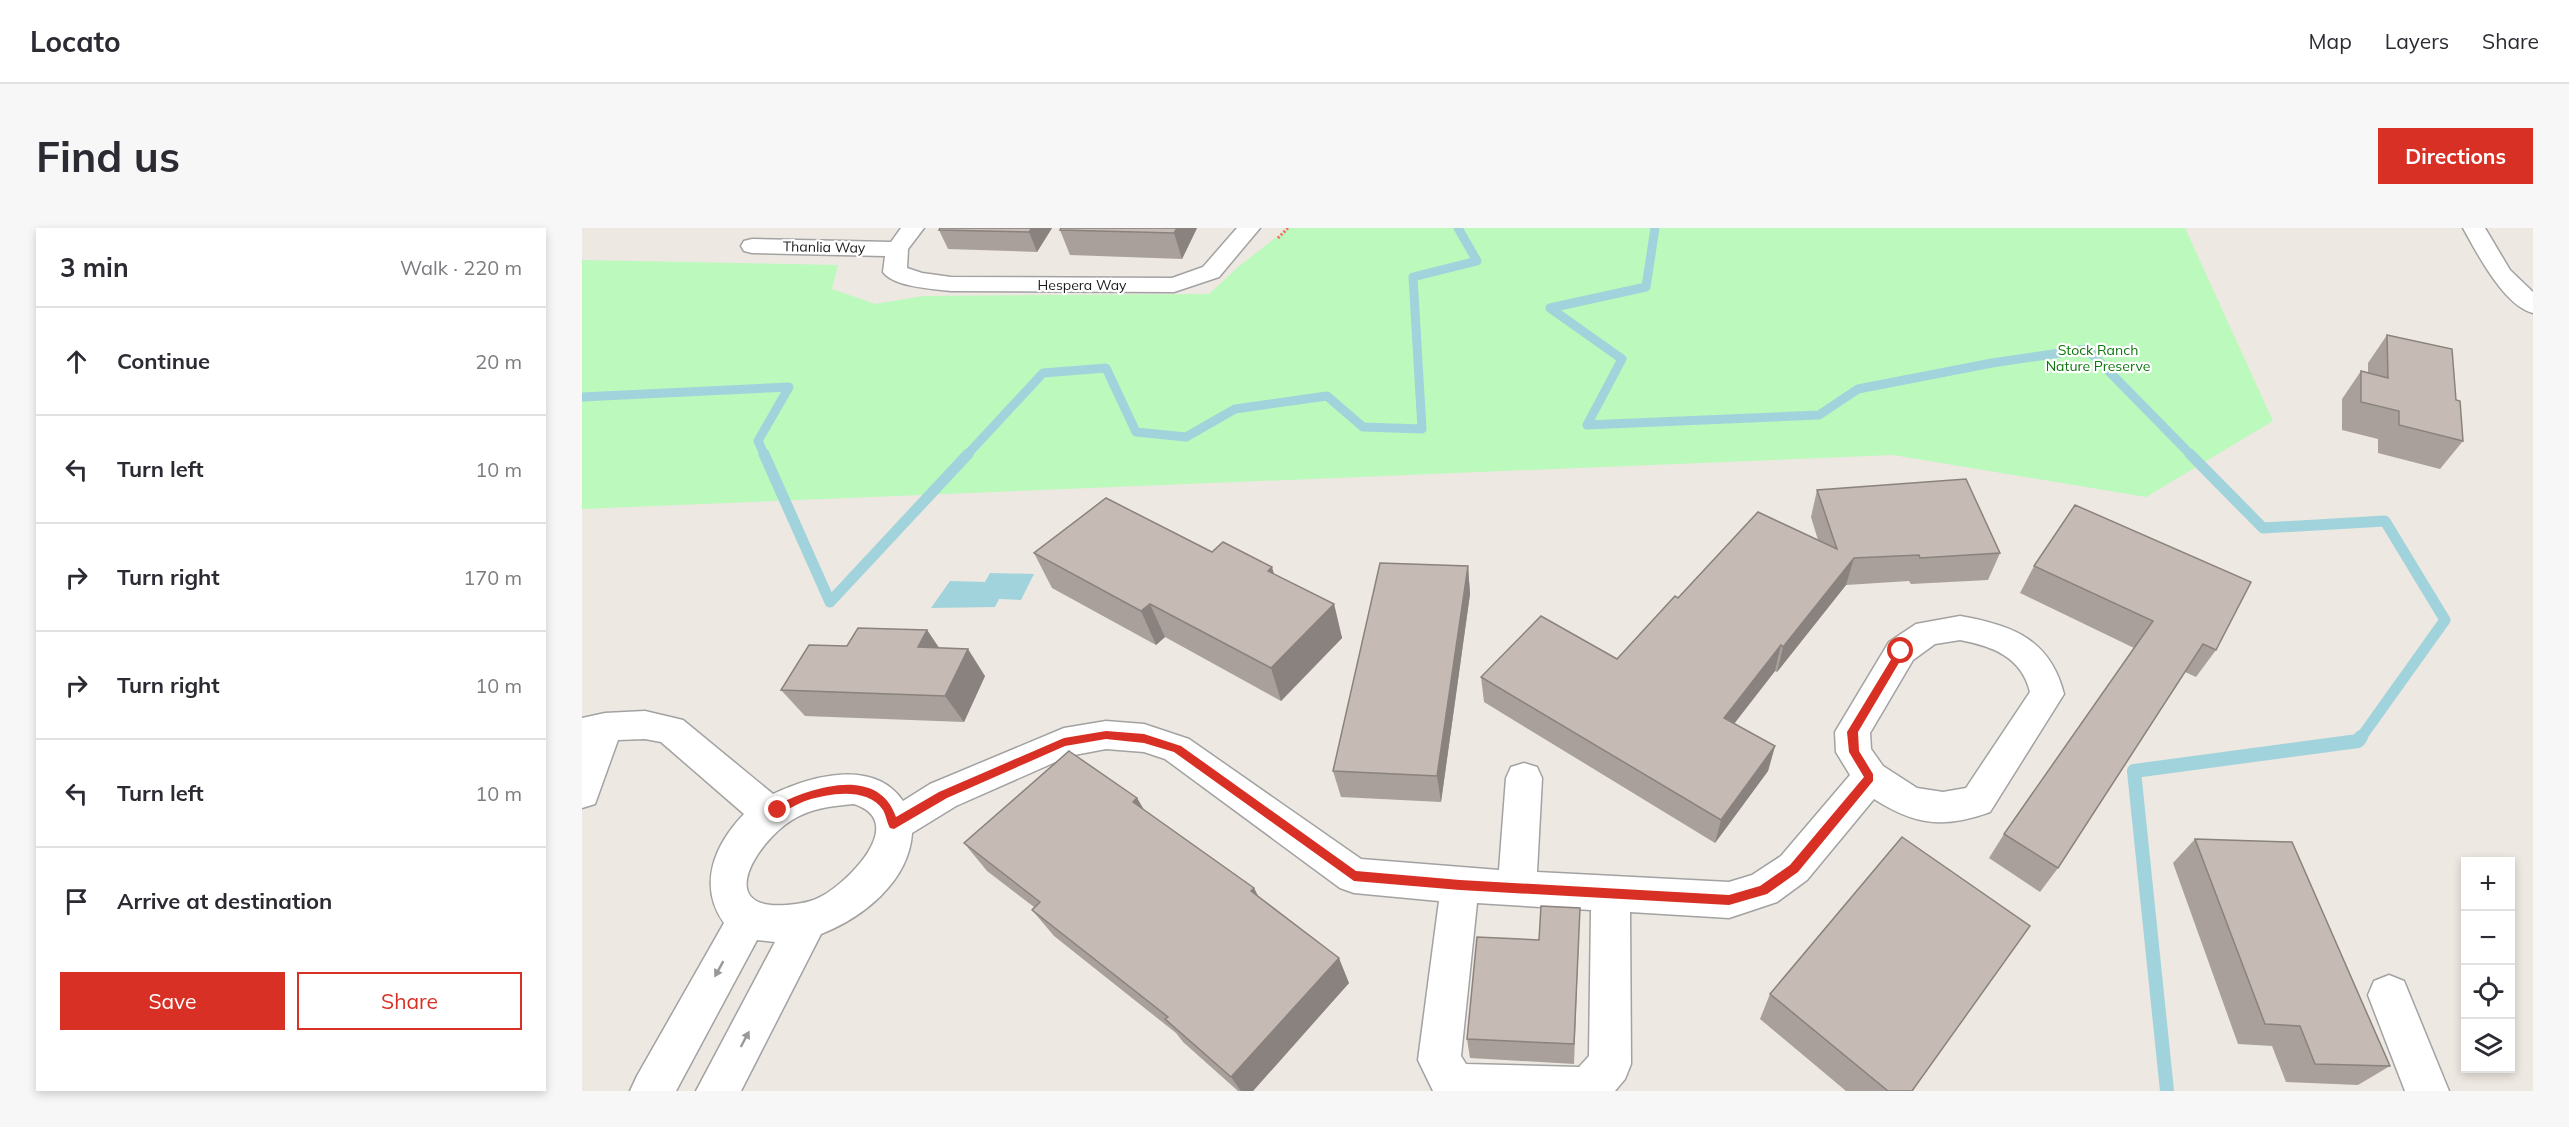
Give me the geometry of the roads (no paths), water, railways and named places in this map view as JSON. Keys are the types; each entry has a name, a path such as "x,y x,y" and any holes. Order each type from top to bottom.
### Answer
{"street":[{"path":"897,249 913,228"},
{"name":"Hespera Way","path":"897,249 895,272 918,280 951,284 1174,285 1211,272 1249,228"},
{"path":"2474,228 2501,274 2533,306"},
{"name":"Thanlia Way","path":"752,246 897,249"},
{"path":"1960,628 1989,632 2023,651 2040,672 2047,694 1977,801 1943,808 1909,802 1870,777 1854,752 1852,732 1901,651 1927,633 1960,628"},
{"path":"582,793 594,730 645,725 671,730 771,815"},
{"path":"894,825 943,795 1064,742 1106,735 1144,738 1177,749 1354,876 1460,885 1729,900 1763,890 1794,868 1870,777"},
{"path":"1516,887 1524,778"},
{"path":"854,789 874,795 888,807 894,825 892,845 881,869 861,891 836,909 807,921 778,926 753,922 736,910 728,892 729,871 738,849 771,815 804,796 830,790 854,789"},
{"path":"1460,885 1439,1060 1454,1085 1589,1089 1603,1073 1610,1064 1611,894"},
{"path":"652,1091 748,918"},
{"path":"718,1091 807,921"},
{"path":"2390,995 2427,1091"}],"water":[{"path":"990,573 1034,574 1021,600 999,599 995,607 931,608 950,581 985,582"}],"waterway":[{"path":"966,456 1043,373 1106,368 1136,432 1186,437 1235,409 1327,396 1363,427 1422,429 1413,277 1477,261 1458,228"},
{"path":"1655,228 1646,287 1550,308 1622,359 1587,425 1819,415 1858,389 1992,363 2087,349 2192,456"},
{"path":"582,397 789,387 758,441 765,456"},
{"path":"764,454 830,602 968,454"},
{"path":"2190,454 2263,528 2385,521 2445,620 2360,739"},
{"path":"2167,1091 2134,771 2358,741 2361,737"}],"park label":[{"name":"Stock Ranch Nature Preserve","path":"2098,358"}]}
